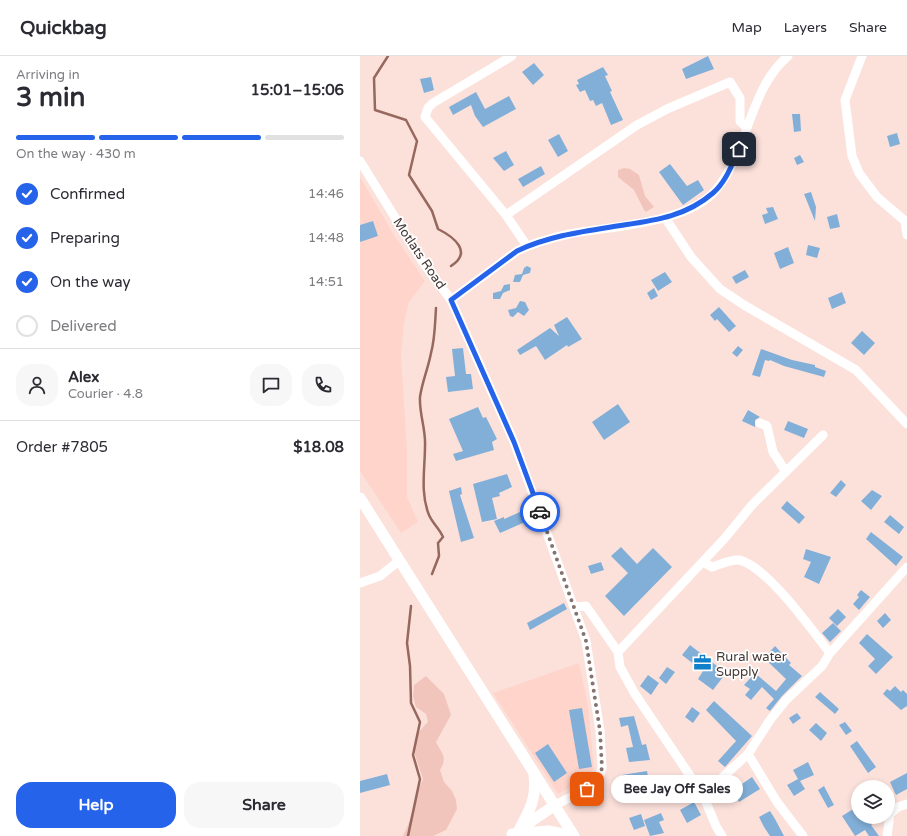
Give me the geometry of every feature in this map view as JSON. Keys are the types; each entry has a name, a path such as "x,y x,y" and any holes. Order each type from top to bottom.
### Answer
{"main road":[{"path":"360,498 574,836"},
{"path":"513,834 531,808 536,790 534,771"},
{"path":"513,834 555,805"},
{"path":"513,834 548,831 574,836"}],"street":[{"path":"512,56 433,103 428,108 425,117 506,215 527,246"},
{"path":"451,300 517,251 527,246 567,234 666,219 695,205 714,193 726,178 762,90 781,62 788,56"},
{"path":"862,56 845,100 852,156 859,173 877,197 905,221 907,235"},
{"path":"506,215 637,124 667,109 730,82 740,98 740,121 747,128"},
{"name":"Motlats Road","path":"360,161 422,260 451,300 514,442 575,607 586,641 600,731 602,768 599,777 587,789 555,805"},
{"path":"666,219 691,257 720,289 744,305 856,370 907,424"},
{"path":"760,423 767,426 773,452 786,472"},
{"path":"618,652 703,562 752,505 823,435"},
{"path":"360,583 380,576 400,560"},
{"path":"703,562 712,567 737,560 749,564 768,580 801,615 830,654"},
{"path":"703,795 748,754 770,720 786,700 822,666 830,654 907,567"},
{"path":"575,607 586,606 618,652 620,667 635,694 703,795 716,826 722,836"},
{"path":"748,754 777,802 802,836"},
{"path":"887,836 890,814 898,807 907,804"}],"shaded area":[{"path":"624,168 630,169 639,175 645,196 654,207 646,212 634,190 618,177 618,170"},
{"path":"360,177 394,235 425,281 409,302 404,322 401,355 407,451 407,497 418,522 401,533 360,471"},
{"path":"579,663 588,706 594,769 578,783 558,794 493,693"},
{"path":"426,676 444,694 451,715 436,742 444,759 440,770 444,782 452,791 456,800 457,809 446,830 433,836 403,836 423,779 414,749 417,736 428,722 426,714 416,707 413,696 414,685"}],"building":[{"path":"708,56 714,69 686,79 682,69"},
{"path":"534,63 544,75 533,85 522,72"},
{"path":"603,67 608,75 605,76 612,91 610,92 623,120 611,125 602,103 596,106 593,100 590,101 585,90 580,92 576,85 579,84 577,80"},
{"path":"431,77 434,90 424,93 420,79"},
{"path":"476,92 485,109 509,96 516,109 483,127 475,116 471,105 453,115 449,107"},
{"path":"792,114 800,114 801,131 794,132"},
{"path":"897,133 900,144 890,147 887,136"},
{"path":"559,134 568,151 558,157 548,140"},
{"path":"506,151 514,165 504,171 493,158"},
{"path":"800,155 804,162 797,165 794,158"},
{"path":"670,164 687,186 698,180 704,190 683,205 659,172"},
{"path":"541,166 545,174 523,187 518,179"},
{"path":"811,192 816,207 815,221 804,194"},
{"path":"773,207 778,219 765,224 762,215 768,213 766,208"},
{"path":"837,214 840,227 830,229 827,217"},
{"path":"373,221 378,236 360,242 360,225"},
{"path":"808,245 820,248 817,258 806,255"},
{"path":"788,247 794,263 780,269 774,253"},
{"path":"527,266 531,268 530,273 523,275 520,282 513,282 515,275 522,274 524,268"},
{"path":"745,270 749,277 736,284 732,277"},
{"path":"665,272 672,282 658,291 651,280"},
{"path":"510,284 510,290 503,293 500,299 493,299 493,293 501,291 504,285"},
{"path":"654,288 658,296 651,300 647,293"},
{"path":"842,292 846,303 832,309 828,298"},
{"path":"520,301 525,302 529,310 524,316 518,312 513,317 510,316 508,310 516,308"},
{"path":"719,307 736,326 729,332 717,319 715,321 710,315"},
{"path":"567,317 582,339 568,347 567,345 545,360 536,346 520,355 517,350 550,328 559,336 554,325"},
{"path":"862,331 875,343 864,355 851,343"},
{"path":"738,346 743,350 737,357 732,353"},
{"path":"463,348 466,374 471,374 473,389 448,392 446,377 455,376 452,349"},
{"path":"761,349 792,360 815,365 815,367 826,371 824,377 784,366 770,360 765,360 760,377 752,375"},
{"path":"618,404 630,422 604,440 592,422"},
{"path":"478,407 483,418 486,417 497,439 492,442 494,450 456,461 453,454 463,451 449,419"},
{"path":"748,410 760,417 755,420 755,427 742,421"},
{"path":"788,421 808,429 804,438 784,430"},
{"path":"507,474 512,487 499,493 500,496 492,498 497,519 482,522 473,484"},
{"path":"841,480 846,485 836,497 830,493"},
{"path":"461,487 462,494 460,495 474,538 461,542 449,491"},
{"path":"872,490 882,496 871,510 861,501"},
{"path":"787,501 805,517 799,524 781,508"},
{"path":"527,509 532,519 500,533 494,521 504,517 504,519"},
{"path":"890,515 904,527 899,534 884,522"},
{"path":"871,532 903,557 896,566 866,539"},
{"path":"621,547 637,564 653,548 672,567 624,616 605,596 628,573 611,556"},
{"path":"806,549 831,557 819,584 804,577 811,562 803,559"},
{"path":"601,562 604,570 591,574 588,566"},
{"path":"861,590 870,597 859,610 853,604 859,597 857,595"},
{"path":"564,603 567,609 530,630 527,623"},
{"path":"838,609 846,617 837,626 829,618"},
{"path":"885,613 891,620 883,628 877,621"},
{"path":"833,623 841,631 830,642 822,633"},
{"path":"867,634 893,657 876,674 868,666 875,659 859,643"},
{"name":"Rural water Supply","path":"690,645 726,673 713,690 698,679 703,671 682,655"},
{"path":"775,646 791,663 789,665 802,676 782,696 770,711 766,708 774,699 762,687 751,700 745,695 750,689 744,685 755,673 776,691 786,679 764,658"},
{"path":"667,667 675,672 666,684 659,678"},
{"path":"648,675 659,683 651,695 640,686"},
{"path":"895,686 901,692 903,690 907,694 907,706 901,710 883,694 887,689 890,691"},
{"path":"820,692 839,709 835,714 815,697"},
{"path":"714,701 752,736 725,767 718,761 736,741 706,710"},
{"path":"692,707 700,713 693,723 685,717"},
{"path":"582,708 592,767 579,769 569,710"},
{"path":"797,713 801,718 793,724 789,718"},
{"path":"634,716 642,745 646,744 650,760 629,762 626,748 633,747 628,725 621,727 619,718"},
{"path":"845,722 852,731 846,735 839,725"},
{"path":"816,723 827,733 821,741 809,730"},
{"path":"857,741 876,767 868,773 850,746"},
{"path":"548,744 567,773 554,782 535,753"},
{"path":"808,762 814,775 800,781 805,789 794,796 787,785 798,779 793,770"},
{"path":"647,771 650,788 624,792 622,775"},
{"path":"907,773 907,789 896,795 895,780 894,780"},
{"path":"387,774 390,785 360,793 360,781"},
{"path":"752,777 760,789 739,802 735,795 742,791 739,786"},
{"path":"824,786 834,805 828,808 818,790"},
{"path":"694,802 701,815 687,823 680,810"},
{"path":"851,810 851,824 873,824 871,825 879,836 869,836 865,830 855,836 842,816"},
{"path":"770,811 784,836 770,836 764,827 759,817"},
{"path":"661,813 664,820 659,822 664,833 650,836 644,820"},
{"path":"641,814 645,826 634,830 629,818"}],"waterway":[{"path":"388,56 374,78 375,110 406,120 417,141 409,175 432,211 438,229 450,236 459,245 461,250 460,255 457,261 451,266"},
{"path":"432,574 439,556 438,543 443,537 432,521 426,507 424,490 425,440 420,409 420,397 430,359 435,331 436,308"},
{"path":"408,836 420,779 413,755 420,722 411,703 410,666 407,643 411,606"}],"way so far":[{"path":"540,512 586,641 600,731 602,754 602,768 599,777 587,789"}],"place":[{"name":"Rural water Supply","path":"703,663"},
{"name":"Bee Jay Off Sales","path":"587,789"}],"route":[{"path":"540,512 514,442 451,300 517,251 527,246 567,234 666,219 695,205 714,193 726,178 739,149"}]}
